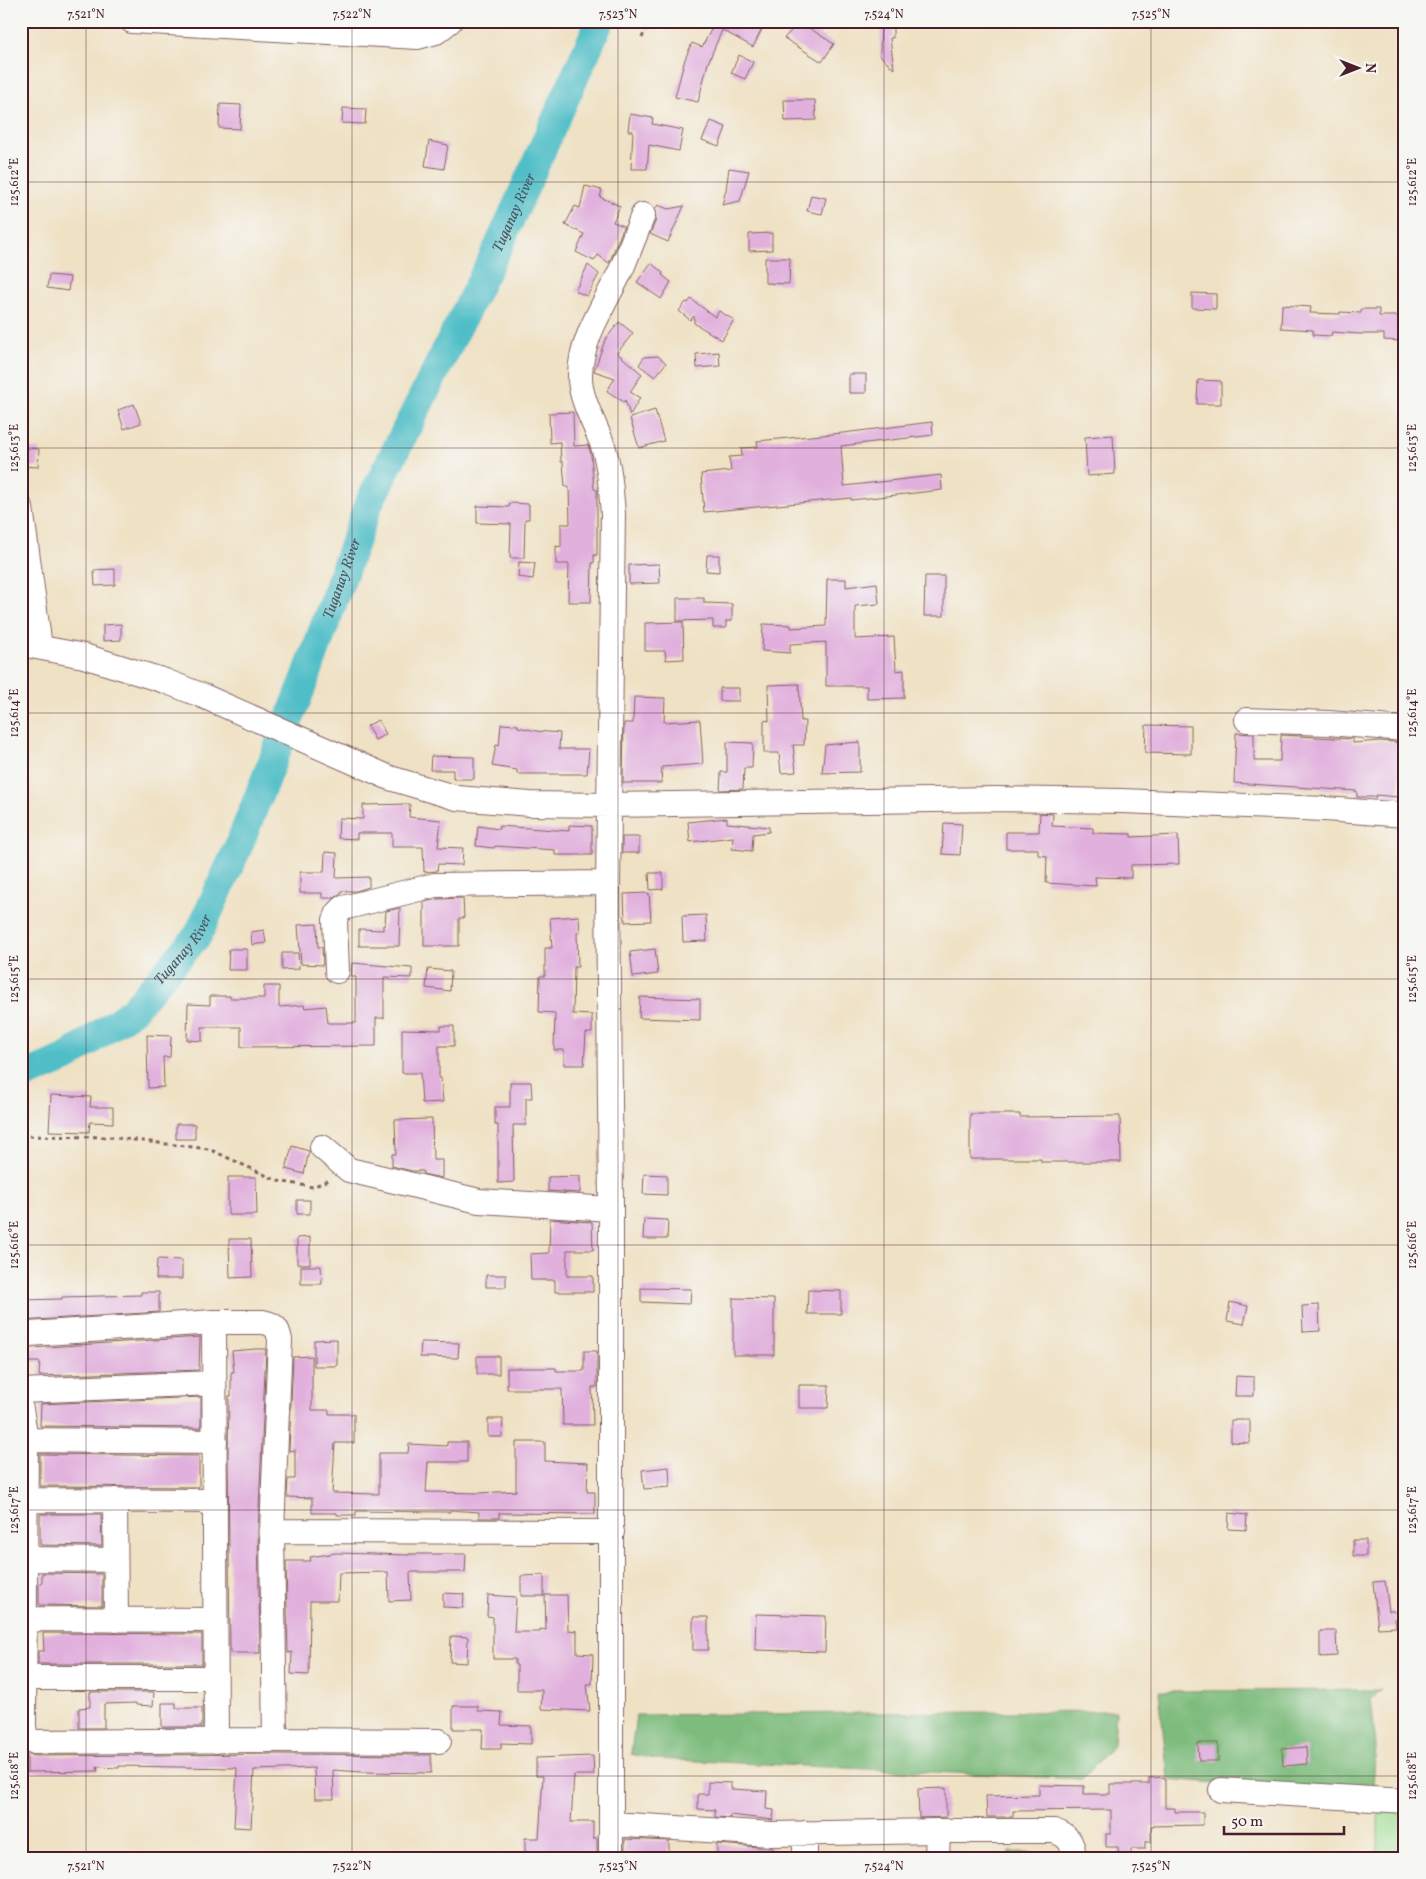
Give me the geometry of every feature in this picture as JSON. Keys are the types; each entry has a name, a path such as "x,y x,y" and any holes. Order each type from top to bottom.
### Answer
{"street":[{"path":"132,21 418,37 436,32 450,21"},
{"path":"611,1858 612,1532 608,883 612,505 610,477 604,448 583,394 580,378 583,354 591,332 600,309 621,269 643,215"},
{"path":"21,508 30,645 84,656 156,678 203,696 390,778 457,798 530,804 610,805 995,799 1198,804 1325,809 1405,815"},
{"path":"1248,720 1328,722 1405,729"},
{"path":"337,971 335,920 338,913 344,908 435,885 608,883"},
{"path":"322,1147 349,1170 479,1201 611,1209"},
{"path":"21,1338 28,1334 214,1322 263,1322 270,1323 276,1327 280,1340 272,1531 275,1740"},
{"path":"214,1322 216,1741"},
{"path":"21,1391 214,1383"},
{"path":"21,1409 26,1440 24,1726 26,1737 35,1742 439,1741"},
{"path":"26,1440 215,1442"},
{"path":"26,1500 215,1501"},
{"path":"115,1500 116,1620"},
{"path":"272,1531 612,1532"},
{"path":"26,1558 115,1560"},
{"path":"26,1619 215,1620"},
{"path":"25,1678 216,1678"},
{"path":"1221,1790 1405,1801"},
{"path":"611,1824 772,1834 1054,1831 1068,1838 1073,1846 1074,1858"},
{"path":"937,1858 938,1831"},
{"path":"804,1858 805,1833"}],"path":[{"path":"642,38 649,21"},
{"path":"21,1136 109,1137 209,1149 278,1181 313,1187 349,1170"}],"green space":[{"path":"1382,1690 1371,1698 1376,1747 1372,1796 1168,1779 1159,1691"},
{"path":"1116,1711 1114,1745 1082,1779 655,1759 631,1754 636,1715"},
{"path":"1378,1802 1405,1804 1405,1858 1378,1858"},
{"path":"1010,1852 1063,1856 1063,1858 1010,1858"}],"building":[{"path":"705,21 766,21 753,47 722,30 708,63 698,102 675,97 685,59 692,43 702,47 713,26"},
{"path":"881,21 893,21 893,38 890,38 894,69 880,56"},
{"path":"800,22 834,44 822,62 784,38"},
{"path":"739,55 753,62 745,79 731,73"},
{"path":"784,100 815,100 816,120 785,121"},
{"path":"220,104 241,105 240,129 219,128"},
{"path":"343,108 366,109 365,124 342,123"},
{"path":"630,114 653,118 652,124 683,130 679,151 649,145 647,169 631,169 633,131 628,131"},
{"path":"711,121 726,127 719,146 702,140"},
{"path":"429,141 448,145 444,169 425,166"},
{"path":"729,168 749,171 740,201 722,205 726,190"},
{"path":"585,186 602,190 600,197 620,206 613,222 624,226 609,263 598,255 594,261 576,252 584,234 565,225 575,206 580,208"},
{"path":"811,195 826,198 822,214 807,211"},
{"path":"658,205 668,209 684,206 668,242 650,234 656,220 655,210"},
{"path":"772,233 772,250 749,251 749,234"},
{"path":"765,258 790,258 789,284 765,283"},
{"path":"651,263 671,282 661,299 637,282"},
{"path":"588,265 599,274 587,296 575,291"},
{"path":"49,275 70,277 68,291 47,288"},
{"path":"1192,293 1216,294 1216,309 1192,308"},
{"path":"691,299 715,317 719,311 734,320 722,340 694,323 694,316 690,320 679,311"},
{"path":"1282,305 1311,307 1310,313 1361,313 1361,309 1379,309 1379,316 1404,316 1403,341 1384,340 1384,334 1332,332 1331,336 1313,335 1313,330 1281,328"},
{"path":"619,322 633,333 617,353 642,374 630,392 640,398 630,415 625,400 624,402 607,391 615,378 594,371 605,340"},
{"path":"719,352 720,366 697,368 696,354"},
{"path":"658,356 666,363 655,377 639,365 644,357"},
{"path":"849,374 866,374 866,393 849,393"},
{"path":"1198,380 1221,381 1221,404 1197,404"},
{"path":"134,404 141,423 124,429 118,410"},
{"path":"655,410 664,441 639,448 630,418"},
{"path":"573,412 574,446 588,445 591,454 594,489 597,490 597,555 594,555 594,563 592,563 591,602 568,602 569,564 556,564 556,546 561,547 561,524 570,524 569,487 565,487 560,442 550,443 549,413"},
{"path":"932,422 933,435 841,446 844,486 941,475 942,490 851,500 851,498 704,512 701,474 731,471 729,457 742,456 741,448 758,447 757,441"},
{"path":"1113,435 1115,474 1087,476 1085,437"},
{"path":"21,448 39,449 38,467 21,466"},
{"path":"510,503 529,504 529,519 525,519 524,558 510,558 511,524 477,523 477,506 509,507"},
{"path":"707,555 719,555 719,572 706,571"},
{"path":"519,562 535,563 533,579 518,577"},
{"path":"659,564 660,583 629,584 629,565"},
{"path":"115,569 115,585 95,586 94,570"},
{"path":"925,576 944,576 944,616 924,616"},
{"path":"827,579 846,579 846,587 877,583 879,604 855,606 855,639 894,637 896,671 904,670 904,698 867,699 867,686 826,686 826,642 790,644 790,653 762,651 763,624 791,625 791,628 826,626"},
{"path":"677,598 704,598 704,603 732,604 732,621 726,621 726,628 713,628 713,620 677,621"},
{"path":"683,622 684,659 666,660 665,651 645,651 645,623"},
{"path":"121,624 121,640 103,641 103,625"},
{"path":"799,684 801,721 805,721 804,745 793,745 796,772 781,773 779,753 764,753 764,720 769,721 768,685"},
{"path":"720,688 739,688 739,701 720,701"},
{"path":"634,697 665,698 664,722 700,720 703,764 662,767 661,783 623,783 624,723 633,723"},
{"path":"378,720 386,734 375,740 367,726"},
{"path":"501,724 518,725 518,727 536,731 560,733 559,749 589,749 587,774 517,774 517,770 492,766 496,745 499,746"},
{"path":"1146,725 1191,726 1191,754 1145,753"},
{"path":"1236,733 1254,734 1254,761 1280,761 1281,735 1353,739 1353,743 1380,741 1405,743 1405,763 1403,763 1403,767 1400,767 1398,797 1376,795 1376,797 1357,797 1357,791 1234,783"},
{"path":"727,742 753,743 752,768 744,768 743,789 720,790 721,772 727,772"},
{"path":"860,742 860,772 822,773 825,745"},
{"path":"431,756 474,757 474,779 453,779 453,770 430,770"},
{"path":"410,804 409,817 441,820 438,847 463,848 462,865 438,864 437,871 424,872 423,847 392,847 392,833 357,833 357,839 338,838 339,818 363,819 363,805"},
{"path":"1040,813 1053,814 1052,826 1093,828 1093,833 1131,834 1131,837 1178,835 1179,864 1131,865 1131,878 1095,877 1096,886 1046,883 1047,856 1038,855 1038,849 1006,849 1006,832 1039,832"},
{"path":"727,818 727,823 769,827 769,832 753,834 752,851 732,849 733,837 690,842 688,822"},
{"path":"944,823 962,824 960,855 942,854"},
{"path":"569,825 592,826 592,855 555,855 555,850 476,846 478,826 499,829 499,826 569,831"},
{"path":"622,837 639,837 639,853 622,853"},
{"path":"325,852 337,853 336,878 369,877 369,887 356,891 341,891 341,894 334,898 322,898 322,893 300,893 300,872 324,872"},
{"path":"649,873 663,873 663,889 650,890"},
{"path":"649,893 651,921 625,922 624,894"},
{"path":"463,898 464,918 459,918 459,946 424,946 424,902 437,899"},
{"path":"400,908 399,946 359,946 359,929 383,930 386,911"},
{"path":"706,915 707,941 683,942 682,916"},
{"path":"579,916 580,933 577,933 578,967 574,967 573,1014 592,1015 592,1033 586,1033 584,1065 564,1065 564,1050 554,1050 555,1013 539,1012 540,976 545,976 545,948 552,948 550,918"},
{"path":"317,924 318,947 322,947 323,965 301,964 298,925"},
{"path":"264,930 266,943 252,945 251,932"},
{"path":"229,949 247,949 247,970 228,970"},
{"path":"655,949 658,974 633,977 630,952"},
{"path":"282,953 298,953 299,969 282,970"},
{"path":"352,963 412,968 412,978 384,977 384,1018 376,1018 376,1046 241,1047 241,1027 202,1027 202,1041 187,1040 188,1004 210,1005 210,996 264,998 264,986 279,986 279,1007 304,1005 305,1008 326,1006 328,1023 356,1023 356,977 351,977"},
{"path":"428,969 451,971 450,991 426,988"},
{"path":"640,997 700,999 700,1020 639,1018"},
{"path":"441,1026 454,1026 454,1046 439,1046 439,1078 441,1078 443,1102 422,1103 420,1073 402,1073 402,1029 441,1030"},
{"path":"147,1035 171,1036 170,1057 163,1057 164,1087 148,1088"},
{"path":"510,1082 531,1082 532,1098 526,1098 526,1125 513,1125 514,1182 498,1183 498,1125 495,1125 495,1107 510,1107"},
{"path":"51,1095 91,1097 90,1107 113,1107 113,1123 90,1122 89,1132 49,1131"},
{"path":"970,1114 1020,1114 1020,1117 1120,1116 1121,1162 1041,1162 1041,1159 970,1159"},
{"path":"432,1119 433,1160 442,1160 442,1178 423,1174 423,1171 412,1171 392,1166 392,1154 396,1154 395,1120"},
{"path":"176,1124 195,1124 195,1139 176,1139"},
{"path":"292,1146 309,1151 304,1174 286,1169"},
{"path":"644,1174 667,1175 667,1195 643,1194"},
{"path":"580,1176 580,1193 548,1191 548,1177"},
{"path":"228,1177 256,1177 257,1215 228,1215"},
{"path":"297,1200 310,1200 310,1214 297,1214"},
{"path":"550,1219 592,1222 593,1250 567,1250 567,1276 593,1276 593,1292 555,1292 555,1280 531,1280 530,1254 549,1253"},
{"path":"644,1219 668,1220 667,1239 643,1239"},
{"path":"310,1237 310,1264 297,1264 297,1238"},
{"path":"229,1239 251,1239 252,1277 230,1278"},
{"path":"157,1259 182,1260 182,1279 156,1279"},
{"path":"301,1266 321,1266 322,1284 301,1284"},
{"path":"486,1275 506,1275 506,1287 486,1287"},
{"path":"641,1288 691,1289 690,1304 641,1302"},
{"path":"808,1290 841,1291 841,1314 807,1314"},
{"path":"141,1292 159,1292 159,1312 21,1321 21,1300 141,1295"},
{"path":"733,1298 774,1299 774,1355 733,1355"},
{"path":"1230,1302 1248,1306 1244,1324 1227,1321"},
{"path":"1319,1305 1320,1331 1303,1332 1302,1306"},
{"path":"200,1337 199,1370 39,1376 40,1362 29,1362 29,1349 32,1348"},
{"path":"337,1339 337,1366 314,1366 314,1340"},
{"path":"421,1342 459,1343 458,1358 420,1357"},
{"path":"266,1349 258,1531 260,1653 230,1653 228,1454 229,1396 231,1396 231,1372 234,1372 232,1351"},
{"path":"584,1351 597,1351 597,1387 592,1387 593,1425 563,1425 562,1389 507,1389 507,1368 556,1368 556,1371 584,1371"},
{"path":"312,1356 312,1410 329,1410 329,1414 354,1414 354,1443 335,1443 332,1493 379,1494 379,1453 408,1453 409,1444 447,1446 447,1442 467,1442 467,1462 428,1462 426,1492 479,1493 516,1491 516,1442 545,1442 545,1461 588,1463 587,1492 595,1492 595,1514 499,1513 499,1518 479,1518 479,1512 450,1510 450,1512 356,1511 356,1515 312,1513 312,1498 287,1497 288,1479 295,1479 295,1450 289,1451 293,1357"},
{"path":"477,1356 499,1356 499,1374 477,1374"},
{"path":"1236,1376 1254,1377 1254,1396 1235,1396"},
{"path":"799,1385 829,1385 828,1408 799,1408"},
{"path":"201,1397 201,1428 40,1426 41,1404"},
{"path":"488,1419 503,1419 502,1437 488,1437"},
{"path":"1231,1420 1250,1420 1250,1443 1231,1442"},
{"path":"40,1454 199,1456 199,1487 40,1486"},
{"path":"669,1467 670,1487 644,1489 642,1470"},
{"path":"1229,1513 1247,1515 1246,1530 1228,1529"},
{"path":"40,1514 101,1514 102,1546 40,1545"},
{"path":"1353,1540 1366,1540 1366,1556 1353,1556"},
{"path":"336,1553 466,1554 465,1572 410,1572 411,1600 389,1601 388,1572 339,1573 338,1601 310,1601 309,1675 291,1674 292,1652 288,1653 286,1561 311,1561 310,1557"},
{"path":"42,1573 102,1574 102,1606 39,1605 39,1583 42,1583"},
{"path":"544,1575 544,1596 521,1596 521,1576"},
{"path":"1385,1581 1389,1611 1394,1611 1396,1627 1378,1628 1373,1582"},
{"path":"443,1593 464,1594 463,1608 443,1607"},
{"path":"488,1595 516,1597 514,1632 540,1632 540,1629 546,1630 545,1595 567,1595 568,1630 577,1631 577,1653 593,1654 592,1684 587,1684 590,1711 541,1709 542,1690 517,1690 517,1665 515,1665 515,1659 493,1659 493,1617 487,1616"},
{"path":"756,1614 826,1616 825,1652 755,1650"},
{"path":"693,1617 708,1617 708,1650 693,1650"},
{"path":"1320,1631 1336,1631 1337,1656 1320,1657"},
{"path":"43,1633 202,1634 202,1664 38,1664 38,1651 44,1651"},
{"path":"451,1636 468,1637 467,1663 450,1662"},
{"path":"90,1692 154,1692 153,1706 136,1705 136,1703 104,1704 104,1728 79,1728 79,1708 90,1707"},
{"path":"162,1703 176,1703 176,1708 202,1708 202,1727 162,1727"},
{"path":"453,1706 478,1706 478,1711 502,1712 501,1725 531,1726 531,1744 501,1743 501,1749 482,1749 483,1729 453,1729"},
{"path":"1198,1743 1218,1743 1218,1761 1199,1761"},
{"path":"1306,1747 1307,1764 1283,1766 1282,1749"},
{"path":"27,1754 35,1756 431,1755 431,1773 333,1770 334,1799 315,1799 314,1768 254,1770 251,1828 234,1827 237,1768 119,1766 119,1768 97,1767 98,1771 27,1772"},
{"path":"593,1756 594,1775 574,1775 571,1822 593,1822 593,1838 597,1838 597,1854 593,1854 593,1858 525,1858 525,1838 539,1838 543,1776 536,1776 536,1758"},
{"path":"1165,1777 1165,1808 1175,1808 1175,1812 1203,1812 1203,1825 1151,1826 1151,1842 1145,1842 1145,1849 1131,1849 1131,1858 1119,1858 1118,1847 1106,1847 1106,1834 1111,1834 1111,1810 1013,1811 1013,1817 987,1817 986,1796 1039,1795 1039,1785 1084,1786 1084,1794 1110,1794 1110,1784 1149,1784 1149,1778"},
{"path":"708,1782 731,1783 731,1789 767,1791 766,1809 774,1810 773,1820 730,1815 730,1818 715,1817 715,1810 698,1809 698,1794 708,1794"},
{"path":"946,1788 946,1817 919,1818 918,1789"},
{"path":"625,1839 669,1841 669,1854 625,1853"},
{"path":"717,1844 773,1848 773,1858 717,1858"}],"waterway":[{"name":"Tuganay River","path":"21,1077 66,1058 132,1011 198,935 239,845 306,677 368,505 498,247 600,21"}]}
